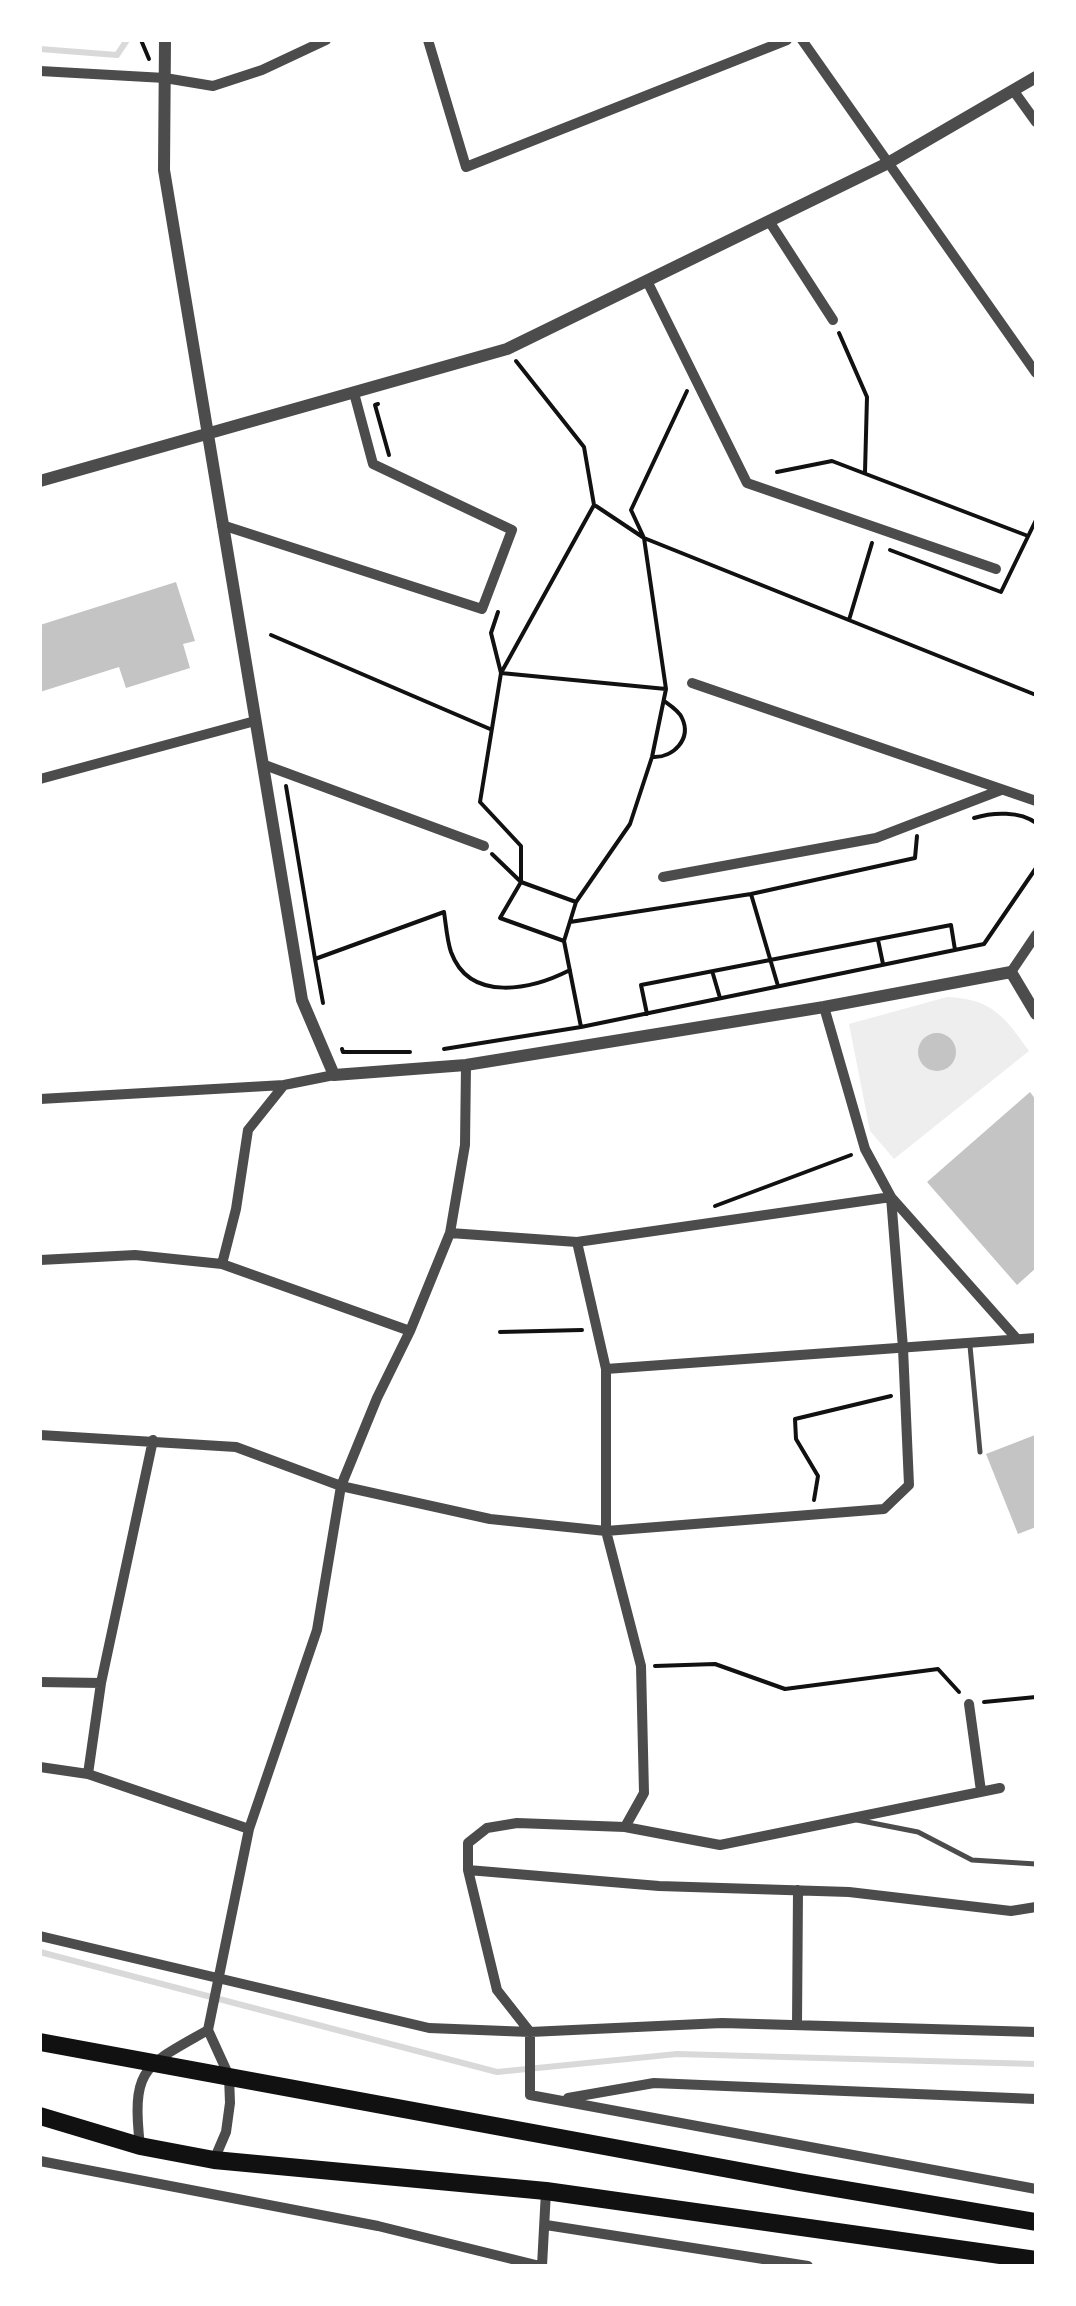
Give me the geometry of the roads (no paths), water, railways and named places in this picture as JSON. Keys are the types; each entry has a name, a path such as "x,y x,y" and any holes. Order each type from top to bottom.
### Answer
{"highway":[{"path":"40,2042 1036,2222"},
{"path":"40,2116 140,2146 214,2160 546,2191 1036,2260"}],"street":[{"path":"165,40 164,170 207,434 302,1000 334,1075"},
{"path":"40,71 165,78 213,86 262,70 326,40"},
{"path":"428,40 466,167 787,40"},
{"path":"802,40 1036,373"},
{"path":"40,481 506,349 888,163 1036,77"},
{"path":"1014,90 1036,122"},
{"path":"768,221 833,320"},
{"path":"647,280 747,482 996,569"},
{"path":"222,525 482,608 512,530 373,464 354,393"},
{"path":"692,683 1036,801"},
{"path":"40,779 255,722"},
{"path":"262,764 484,846"},
{"path":"663,878 876,838 1002,790"},
{"path":"40,1098 284,1085 334,1075 466,1066 1011,972 1036,935"},
{"path":"1011,972 1036,1014"},
{"path":"824,1007 865,1149 891,1197 1016,1339"},
{"path":"214,2160 226,2132 229,2076 208,2030 248,1829 317,1630 341,1486 450,1233 465,1144 466,1066"},
{"path":"222,1264 236,1209 248,1130 284,1085"},
{"path":"450,1233 577,1242 891,1197"},
{"path":"40,1435 236,1447 341,1486 490,1519 606,1531 884,1509 910,1485 904,1348 891,1197"},
{"path":"577,1242 606,1369 606,1531 641,1666 644,1792 626,1828"},
{"path":"40,1260 135,1255 222,1264 410,1331"},
{"path":"606,1369 1036,1338"},
{"path":"88,1774 101,1683 153,1440"},
{"path":"40,1682 101,1683"},
{"path":"970,1704 981,1791"},
{"path":"40,1767 88,1774 248,1829"},
{"path":"1000,1788 720,1845 626,1828 518,1823 488,1828 468,1844 468,1870 496,1990 530,2032 530,2094 1036,2189"},
{"path":"468,1870 659,1886 849,1892 1011,1910 1036,1907"},
{"path":"797,2024 798,1890"},
{"path":"40,1936 219,1983 429,2028 530,2032 722,2023 1036,2032"},
{"path":"140,2146 136,2110 141,2081 153,2062 208,2030"},
{"path":"557,2100 654,2083 1036,2099"},
{"path":"40,2161 378,2226 541,2266 546,2191"},
{"path":"546,2225 808,2266"}],"lane":[{"path":"970,1343 980,1452"},
{"path":"845,1818 918,1832 972,1860 1036,1864"}],"waterway":[{"path":"40,49 117,55 127,40"},
{"path":"40,1952 497,2072 677,2054 1036,2064"}]}
